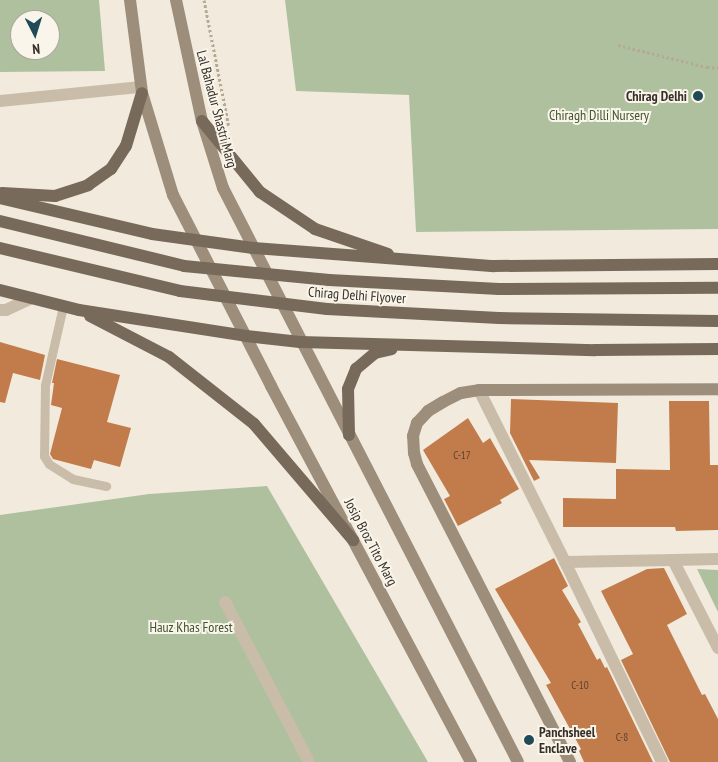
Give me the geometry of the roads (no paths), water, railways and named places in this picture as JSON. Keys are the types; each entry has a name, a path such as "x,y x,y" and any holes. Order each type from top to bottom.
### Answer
{"main road":[{"path":"130,0 141,90 173,195 196,240"},
{"name":"Lal Bahadur Shastri Marg","path":"176,0 202,121 223,188 300,342"},
{"path":"0,193 55,196 88,186 111,169 126,146 141,90"},
{"path":"202,121 260,192 315,229 407,260"},
{"path":"0,198 152,234 253,248 494,266 718,264"},
{"name":"Chirag Delhi Flyover","path":"0,221 184,266 319,280 499,289 718,288"},
{"name":"Josip Broz Tito Marg","path":"196,240 471,762"},
{"name":"Chirag Delhi Flyover","path":"0,248 180,291 327,309 500,318 718,320"},
{"path":"0,290 79,310 246,336 300,342 595,350 718,349"},
{"path":"79,310 169,357 254,424 353,540"},
{"path":"300,342 518,762"},
{"path":"349,435 348,389 356,369 375,353 409,345"},
{"path":"570,762 414,453 413,436 417,423 428,411 461,393 479,390 718,389"}],"street":[{"path":"0,101 141,90"},
{"path":"0,310 6,310 32,298"},
{"path":"479,390 662,762"},
{"path":"565,562 718,559"},
{"path":"673,560 718,648"},
{"path":"225,602 309,762"}],"lane":[{"path":"63,306 45,385 44,456 50,464 73,479 106,486"}],"place":[{"name":"Chirag Delhi","path":"698,96"},
{"name":"Panchsheel Enclave","path":"529,740"}],"park label":[{"name":"Chiragh Dilli Nursery","path":"599,115"},
{"name":"Hauz Khas Forest","path":"191,627"}]}
